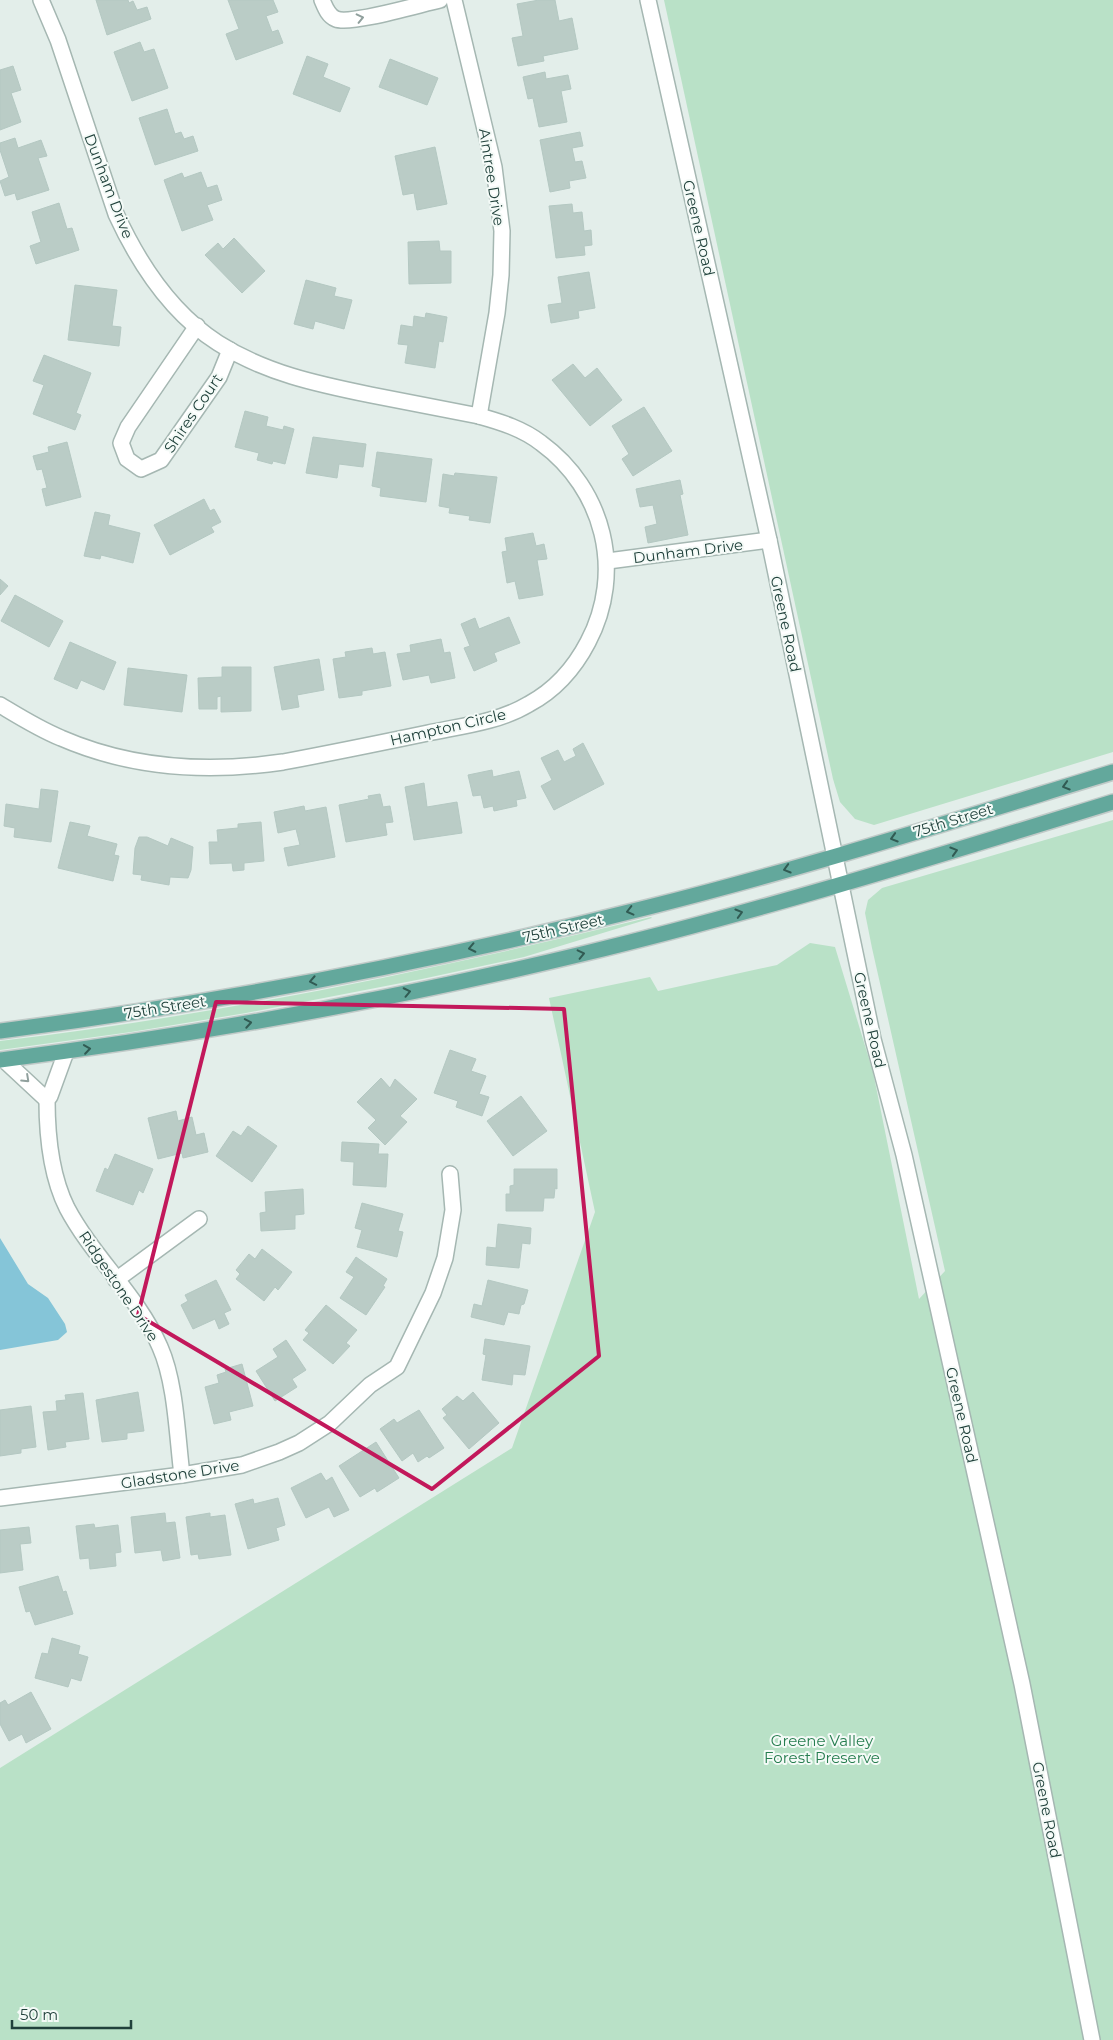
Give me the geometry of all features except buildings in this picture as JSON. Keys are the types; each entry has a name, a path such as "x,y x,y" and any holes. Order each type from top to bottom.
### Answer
{"main road":[{"name":"75th Street","path":"0,1031 220,998 400,964 643,908 834,856 1113,772"},
{"name":"75th Street","path":"2,1060 66,1052 256,1022 449,984 591,952 840,884 1113,802"}],"street":[{"name":"Dunham Drive","path":"42,0 58,40 116,214 129,242 144,268 163,292 198,326 216,342 270,370 309,382 479,416"},
{"path":"322,0 326,10 335,19 352,20 440,0"},
{"name":"Aintree Drive","path":"454,0 494,167 502,231 498,313 479,416"},
{"name":"Greene Road","path":"648,0 768,540 873,1039 904,1155 1022,1684 1092,2040"},
{"name":"Shires Court","path":"198,326 128,427 121,443 127,459 141,469 161,460 219,377 230,350"},
{"name":"Hampton Circle","path":"2,710 62,738 100,752 167,766 208,769 249,767 283,762 493,720 530,704 550,690 568,673 594,632 602,608 608,561 598,520 589,497 576,476 541,442 520,430 479,416"},
{"name":"Dunham Drive","path":"608,561 768,540"},
{"path":"2,1060 46,1100 50,1096 66,1052"},
{"name":"Ridgestone Drive","path":"46,1100 52,1162 57,1183 67,1208 150,1328 160,1348 170,1383 182,1475"},
{"name":"Gladstone Drive","path":"0,1498 182,1475 242,1465 299,1443 330,1423 370,1385 396,1367 440,1276 453,1210 450,1174"},
{"path":"116,1280 199,1219"}],"highlighted area":[{"path":"216,1002 564,1009 599,1356 432,1489 138,1315"}],"green space":[{"path":"664,0 1113,0 1113,752 874,825 855,819 840,802 833,779"},
{"name":"Greene Valley Forest Preserve","path":"1113,820 1113,2040 0,2040 0,1768 512,1448 595,1212 549,998 650,977 658,991 777,965 810,943 835,947 873,1072 919,1299 945,1271 872,948 865,913 868,900 882,888"},
{"path":"651,917 524,957 422,979 246,1013 131,1032 0,1050 0,1041 164,1018 328,989 490,955"}],"water":[{"path":"0,1238 28,1284 48,1298 65,1324 67,1332 58,1340 0,1350"}]}
